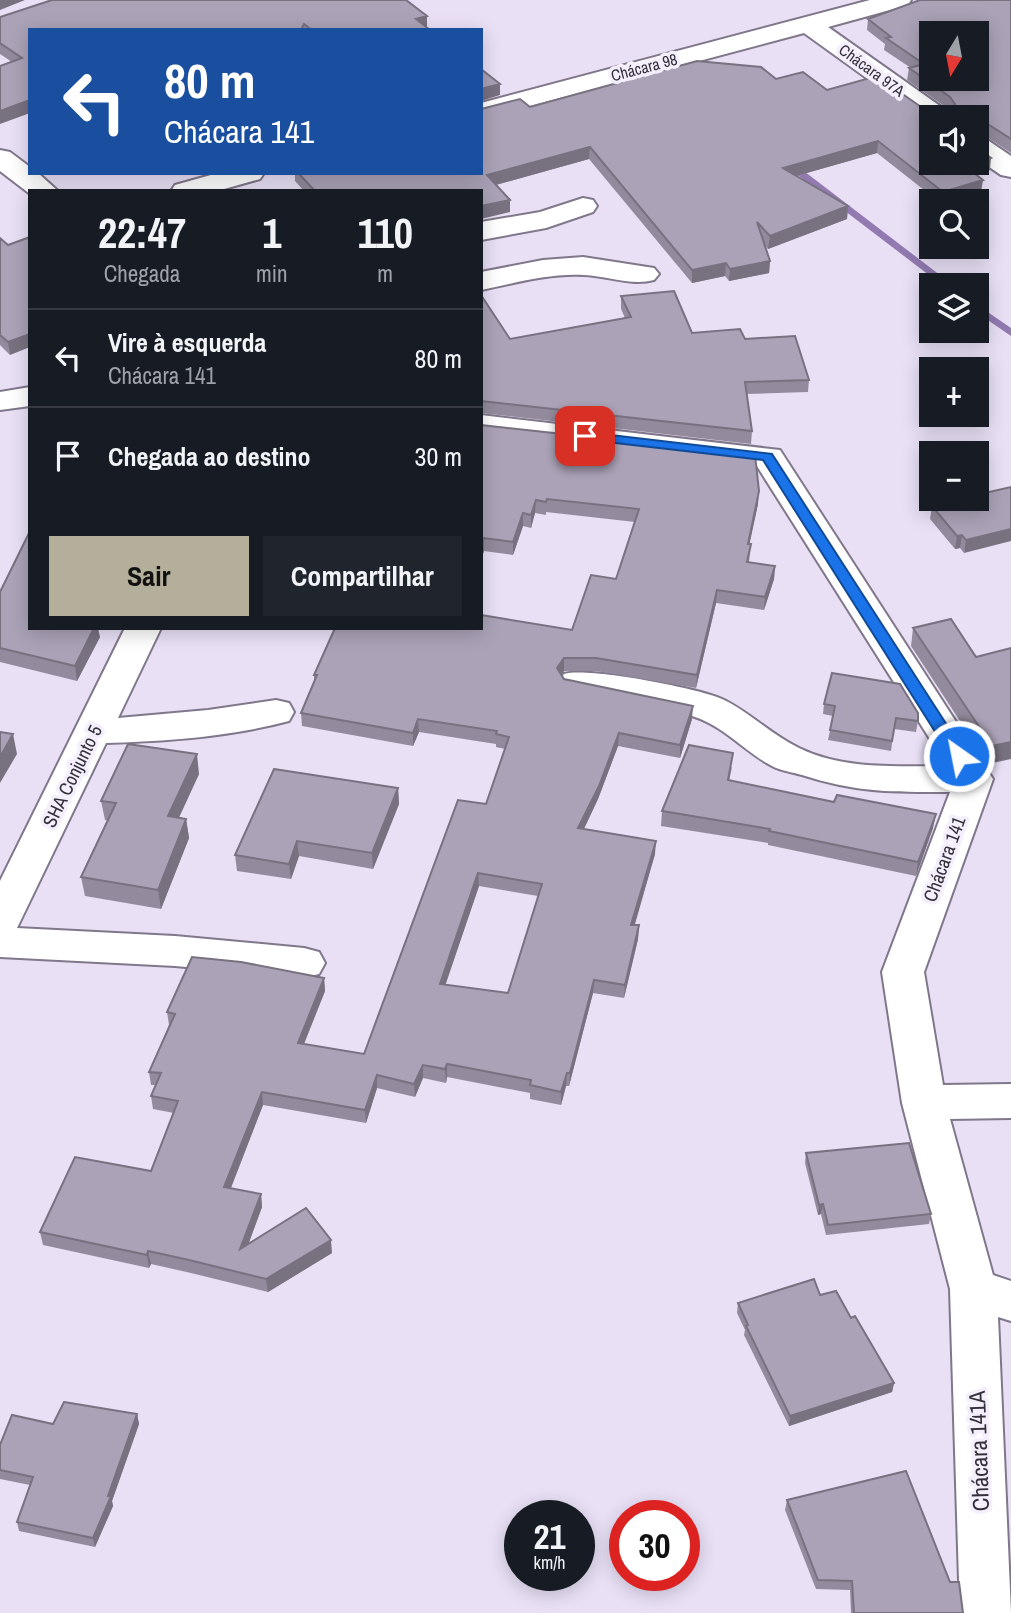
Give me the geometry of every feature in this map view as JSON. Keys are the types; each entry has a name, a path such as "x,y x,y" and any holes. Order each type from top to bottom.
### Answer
{"street":[{"name":"Chácara 98","path":"483,110 899,0"},
{"name":"Chácara 97A","path":"806,23 921,105"},
{"path":"989,154 1011,169"},
{"path":"0,158 41,189"},
{"path":"192,189 243,175"},
{"path":"483,231 546,219 583,206"},
{"path":"483,281 543,269 583,266 644,274"},
{"path":"0,401 28,396"},
{"path":"483,425 768,457 974,779"},
{"name":"SHA Conjunto 5","path":"0,922 142,630"},
{"path":"578,682 621,688 707,707 739,724 785,757 844,775 876,779 974,779"},
{"path":"94,731 153,730 276,712"},
{"name":"Chácara 141","path":"924,1103 903,972 974,779"},
{"path":"0,942 175,951 304,962"},
{"path":"924,1103 1011,1101"},
{"name":"Chácara 141A","path":"924,1103 992,1295 986,1613"}],"building":[{"path":"52,0 406,0 427,16 416,19 427,28 309,28 304,24 302,28 28,28 28,101 0,111 0,66 22,58 0,43 0,17"},
{"path":"920,0 1011,0 1011,139 989,125 989,105 954,105 950,97 942,91 989,91 989,21 919,21 919,61 886,38 891,37 868,19"},
{"path":"697,61 761,67 776,79 803,72 827,90 877,76 919,106 919,173 878,141 783,168 848,206 770,236 757,222 770,261 730,269 726,263 692,270 590,147 487,175 510,200 483,206 483,189 313,189 300,175 483,175 483,108 520,99 530,107"},
{"path":"919,65 919,75 909,68"},
{"path":"483,71 500,84 483,88"},
{"path":"921,175 977,175 983,180 953,189 939,189"},
{"path":"0,238 8,245 28,238 28,335 8,342 0,335"},
{"path":"674,291 692,333 740,329 745,339 795,336 809,380 745,382 752,431 483,401 483,298 510,339 631,317 621,296"},
{"path":"483,425 755,455 759,491 747,562 775,566 765,597 717,590 697,675 596,658 564,658 557,668 564,679 693,706 680,745 619,733 599,786 578,828 656,841 631,925 639,925 625,985 594,980 570,1073 567,1073 561,1092 530,1085 531,1080 447,1064 445,1069 423,1065 414,1084 377,1075 365,1110 262,1092 224,1187 261,1194 240,1249 306,1208 331,1240 266,1279 148,1251 147,1255 40,1232 75,1157 151,1171 178,1101 151,1096 161,1073 149,1072 175,1014 167,1012 192,957 241,962 324,978 298,1043 364,1054 458,800 486,804 509,737 496,734 497,731 418,719 413,733 301,713 334,630 483,630 483,615 572,630 591,575 616,579 639,509 536,500 531,515 523,513 513,542 484,538 483,541","holes":["478,873 542,884 508,993 440,984"]},
{"path":"1011,487 1011,529 966,540 962,535 957,536 936,511 989,511 989,492"},
{"path":"28,535 28,630 93,630 75,666 0,648 0,592"},
{"path":"951,619 976,657 1011,648 1011,742 992,746 913,628"},
{"path":"832,673 900,684 918,713 918,721 896,718 892,741 830,730 835,706 824,704"},
{"path":"0,732 13,734 0,757"},
{"path":"128,744 197,754 168,816 186,819 158,890 81,877 116,803 101,801"},
{"path":"689,745 733,753 728,780 834,802 837,795 936,814 918,862 769,831 770,829 662,811"},
{"path":"274,769 398,788 372,853 297,841 289,864 235,855"},
{"path":"909,1143 931,1214 828,1225 823,1204 819,1205 806,1153"},
{"path":"814,1279 820,1295 836,1291 851,1318 855,1316 894,1383 790,1416 746,1326 748,1325 738,1303"},
{"path":"64,1402 137,1414 108,1496 111,1496 93,1538 17,1522 33,1477 0,1470 0,1445 12,1415 53,1424"},
{"path":"906,1471 950,1582 959,1582 963,1613 854,1613 852,1581 818,1580 787,1500"}],"waterway":[{"path":"789,164 932,273"},
{"path":"989,317 1011,333"}],"route":[{"path":"585,436 768,457 959,756"}]}
